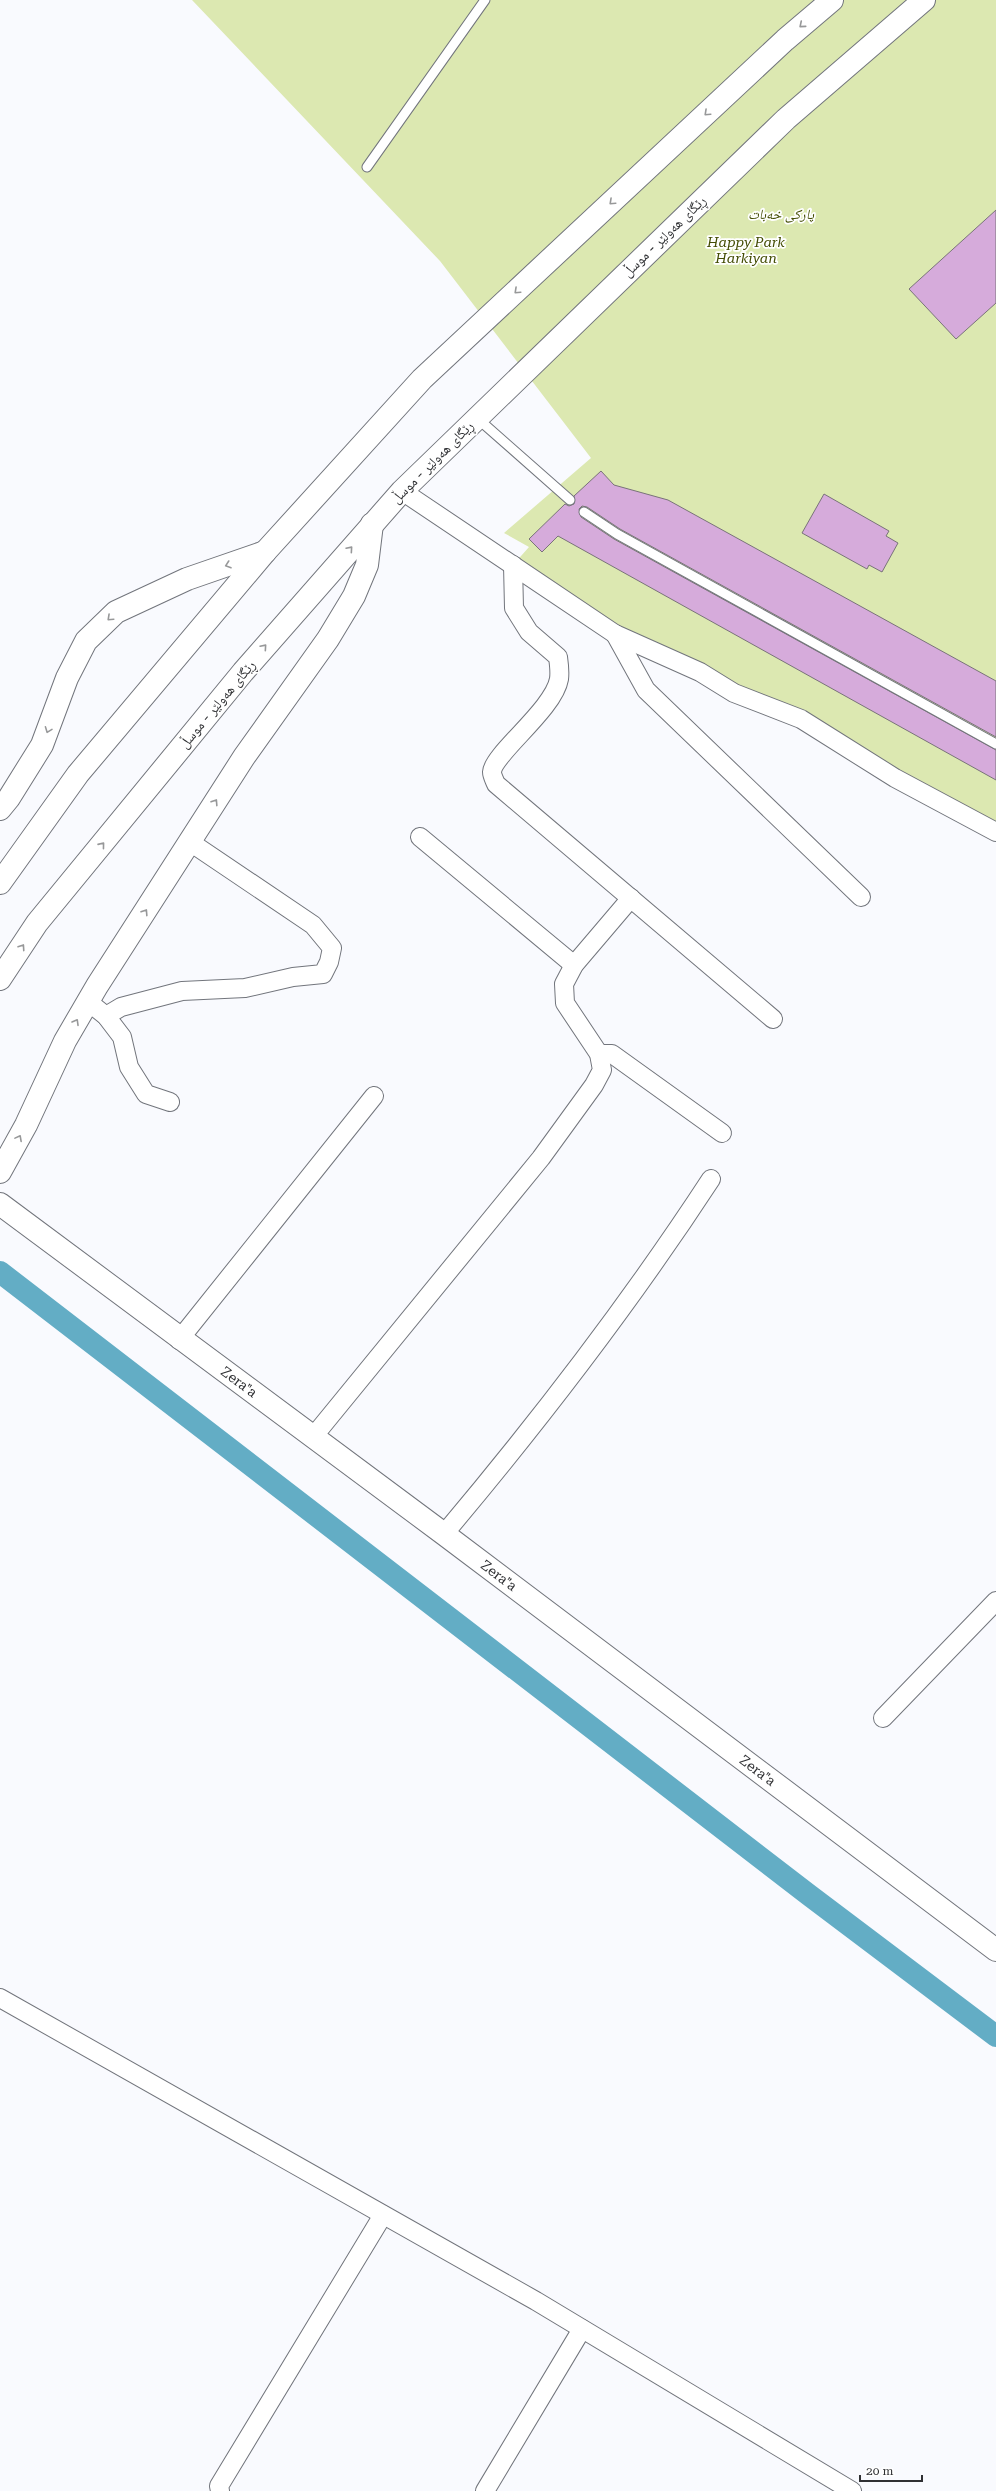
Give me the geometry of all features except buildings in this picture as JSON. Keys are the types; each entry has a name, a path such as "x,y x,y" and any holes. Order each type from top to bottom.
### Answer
{"main road":[{"path":"0,884 78,774 265,552 422,380 785,40 832,0"},
{"name":"ڕێگای هەولێر - موسڵ","path":"0,979 42,917 243,672 402,491 786,119 924,0"},
{"path":"0,1172 26,1125 65,1041 88,1001 244,757 328,639 354,596 367,564 372,524"},
{"path":"0,809 9,798 42,745 67,678 86,640 116,612 187,579 265,552"},
{"name":"Zera\"a","path":"0,1204 179,1340 444,1534 996,1950"}],"street":[{"path":"402,491 615,634 700,672 734,693 801,719 895,778 996,832"},
{"path":"513,565 514,608 529,632 558,657 559,679 549,699 526,731 496,762 492,773 496,784 773,1019"},
{"path":"615,634 646,690 860,897"},
{"path":"420,837 574,965"},
{"path":"106,1016 121,1007 182,991 244,988 292,977 323,974 329,962 332,948 313,925 190,842"},
{"path":"313,1437 541,1158 594,1086 602,1070 599,1054 565,1003 564,984 574,965 631,898"},
{"path":"88,1001 106,1016 122,1037 129,1067 146,1094 170,1102"},
{"path":"599,1054 612,1054 623,1060 722,1133"},
{"path":"179,1340 374,1096"},
{"path":"444,1534 581,1366 660,1257 711,1179"},
{"path":"883,1718 996,1602"},
{"path":"0,1998 582,2329 852,2491"},
{"path":"220,2491 219,2486 383,2215"},
{"path":"485,2491 582,2329"}],"lane":[{"path":"367,167 485,0"},
{"path":"477,418 570,500"},
{"path":"584,512 618,534 996,744"}],"green space":[{"name":"پارکی خەبات","path":"192,0 996,0 996,839 513,565 529,547 504,533 591,458 440,261"}],"waterway":[{"path":"0,1272 809,1895 996,2036"}],"park label":[{"name":"Happy Park Harkiyan","path":"746,250"}]}
